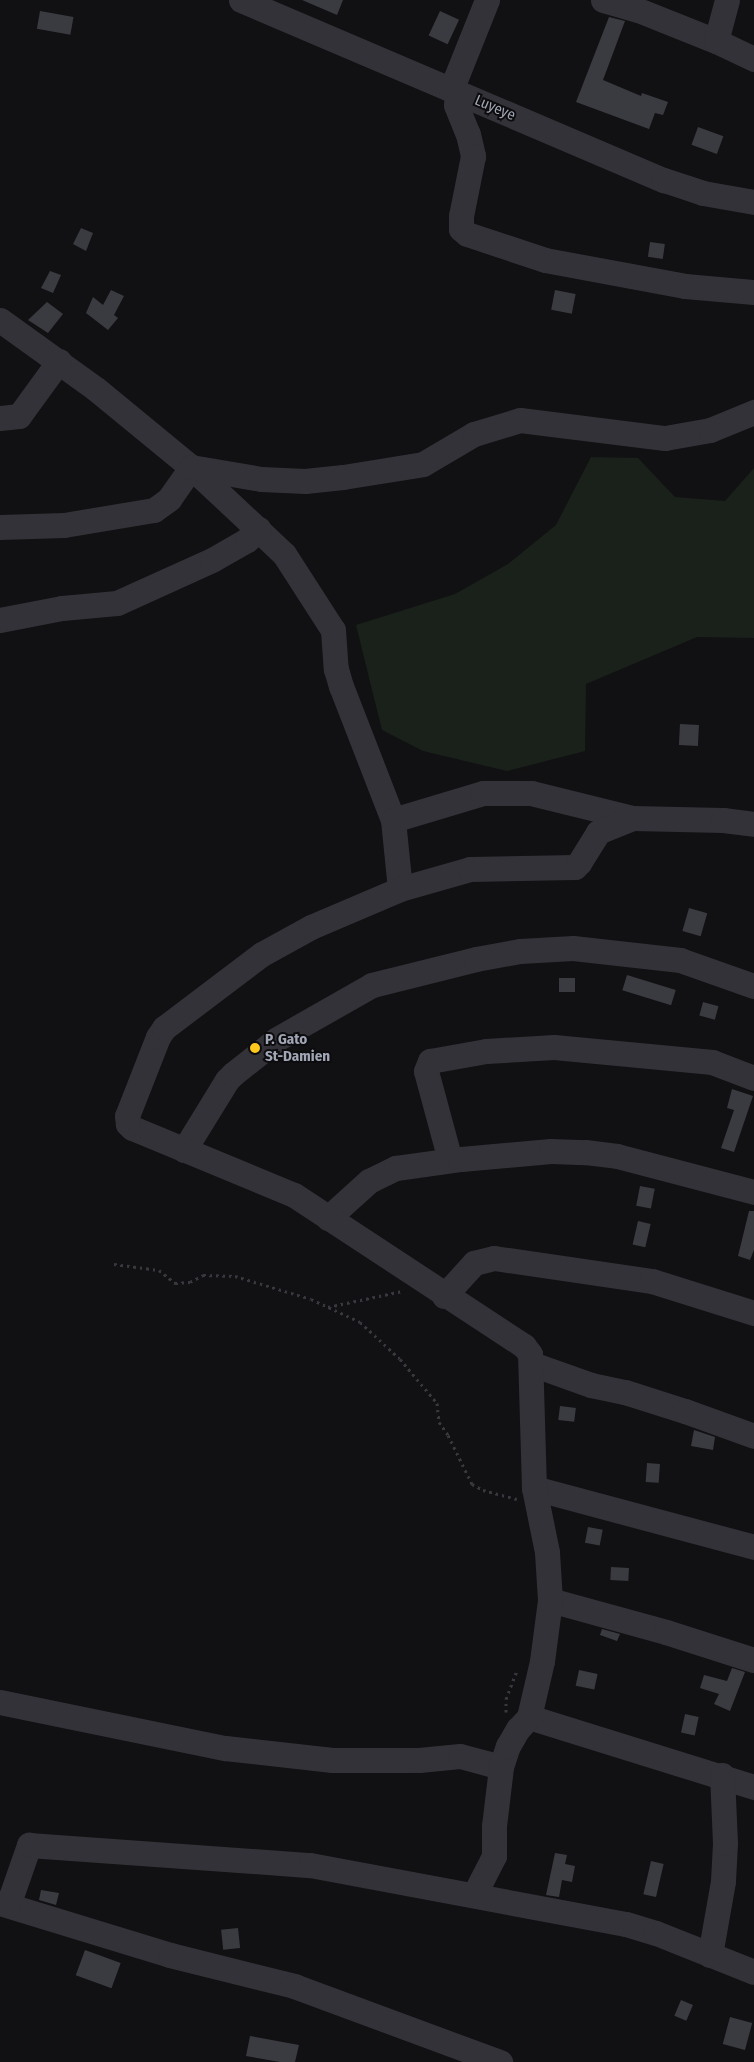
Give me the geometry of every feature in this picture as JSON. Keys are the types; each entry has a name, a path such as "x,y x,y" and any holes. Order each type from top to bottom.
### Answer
{"street":[{"name":"Luyeye","path":"241,0 664,180 703,193 754,202"},
{"path":"487,0 455,91 456,105 468,134 473,156 461,216 461,229 467,234 545,260 685,286 754,292"},
{"path":"603,0 638,10 716,41 754,60"},
{"path":"716,41 727,0"},
{"path":"0,320 59,361 191,467 284,554 333,630 336,669 341,686 393,820 400,889"},
{"path":"0,418 19,416 59,361"},
{"path":"191,467 261,479 305,481 423,464 474,434 520,420 665,438 710,430 754,412"},
{"path":"0,528 64,525 154,510 169,499 191,467"},
{"path":"0,620 62,608 117,603 212,560 247,540 259,529"},
{"path":"393,820 483,793 538,794 632,818 723,820 754,824"},
{"path":"474,1895 494,1856 494,1826 501,1767 508,1746 523,1723 542,1661 550,1600 547,1552 528,1495 532,1448 532,1364 530,1354 524,1346 286,1190 132,1128 128,1124 127,1116 158,1037 164,1028 262,954 311,927 400,889 470,869 575,867 580,863 598,832 632,818"},
{"path":"184,1150 227,1080 233,1074 277,1039 372,985 476,959 520,951 578,948 680,960 754,986"},
{"path":"450,1160 426,1070 430,1060 486,1051 554,1047 718,1063 754,1078"},
{"path":"328,1218 369,1181 396,1168 450,1160 551,1151 585,1152 617,1156 754,1192"},
{"path":"440,1292 474,1263 494,1258 652,1281 754,1313"},
{"path":"532,1364 591,1385 660,1403 754,1436"},
{"path":"528,1495 754,1547"},
{"path":"550,1600 666,1632 754,1660"},
{"path":"0,1702 225,1748 332,1760 419,1760 460,1756 501,1767"},
{"path":"523,1723 722,1775 754,1787"},
{"path":"710,1955 723,1881 722,1775"},
{"path":"500,2062 294,1986 170,1955 4,1904 27,1848 32,1845 310,1865 626,1924 656,1933 754,1972"}],"path":[{"path":"114,1264 159,1270 175,1283 190,1282 204,1275 235,1276 311,1299 360,1322 400,1359 437,1403 439,1422 448,1435 472,1484 483,1490 528,1495"},
{"path":"328,1307 380,1298 394,1292 440,1292"},
{"path":"519,1666 506,1699 505,1709 509,1720 523,1723"}],"shaded area":[{"path":"591,457 638,458 675,497 725,501 754,468 754,638 697,637 586,684 585,751 507,771 423,751 382,730 356,625 455,594 508,564 556,525"}],"building":[{"path":"302,0 343,0 337,15"},
{"path":"40,11 73,17 70,35 37,29"},
{"path":"440,11 459,20 448,44 429,35"},
{"path":"609,17 625,21 603,80 641,96 642,93 668,102 663,115 655,113 649,129 576,102"},
{"path":"698,127 723,136 717,154 692,145"},
{"path":"81,228 93,233 86,251 73,244"},
{"path":"650,242 665,244 663,259 648,257"},
{"path":"50,271 61,275 53,293 41,288"},
{"path":"111,290 124,296 114,315 118,318 108,330 86,313 93,297 103,305"},
{"path":"555,290 576,294 572,314 551,310"},
{"path":"47,302 63,314 48,333 28,320"},
{"path":"680,724 699,725 698,746 679,745"},
{"path":"689,908 707,913 701,936 682,931"},
{"path":"627,975 676,990 671,1005 622,990"},
{"path":"559,978 575,978 575,992 559,992"},
{"path":"703,1002 718,1006 715,1020 699,1016"},
{"path":"732,1089 753,1096 734,1152 721,1148 734,1110 727,1108"},
{"path":"640,1186 655,1189 651,1208 636,1206"},
{"path":"749,1211 754,1211 754,1250 750,1260 738,1256"},
{"path":"638,1221 651,1224 645,1247 633,1244"},
{"path":"560,1406 576,1408 574,1422 558,1420"},
{"path":"694,1430 715,1437 713,1450 691,1446"},
{"path":"647,1463 660,1464 659,1483 646,1482"},
{"path":"588,1527 603,1530 600,1546 585,1543"},
{"path":"611,1567 629,1568 628,1581 610,1580"},
{"path":"602,1629 620,1634 617,1641 600,1635"},
{"path":"732,1668 745,1672 730,1711 714,1704 719,1694 700,1688 704,1675 727,1681"},
{"path":"579,1670 598,1674 594,1690 576,1686"},
{"path":"685,1714 699,1717 695,1735 681,1733"},
{"path":"555,1853 567,1855 565,1864 575,1866 572,1882 562,1880 559,1897 546,1895"},
{"path":"651,1861 664,1864 656,1897 643,1894"},
{"path":"41,1890 59,1893 56,1905 39,1900"},
{"path":"238,1928 240,1948 223,1950 221,1930"},
{"path":"85,1950 121,1963 111,1988 76,1975"},
{"path":"681,2000 693,2005 686,2021 674,2016"},
{"path":"730,2017 752,2023 745,2050 723,2044"},
{"path":"250,2036 299,2045 295,2062 280,2062 246,2056"}],"place":[{"name":"P. Gato St-Damien","path":"255,1048"}]}
